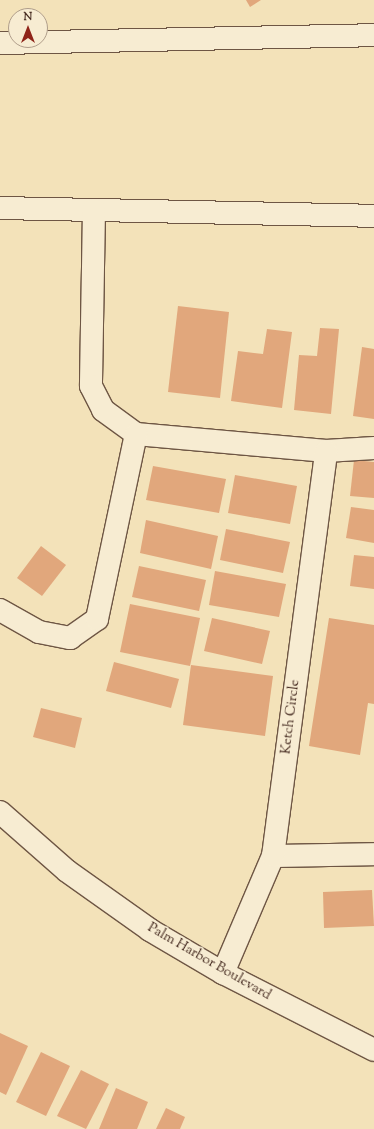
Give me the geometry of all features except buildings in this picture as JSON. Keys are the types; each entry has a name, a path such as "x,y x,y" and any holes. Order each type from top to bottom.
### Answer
{"street":[{"path":"0,43 374,35"},
{"path":"0,208 374,216"},
{"path":"94,210 91,386 103,410 136,434 326,451 374,448"},
{"path":"0,610 39,632 70,638 98,619 136,434"},
{"name":"Ketch Circle","path":"223,973 273,856 326,451"},
{"name":"Palm Harbor Boulevard","path":"0,812 67,871 150,930 223,973 374,1050"},
{"path":"273,856 374,854"}]}
